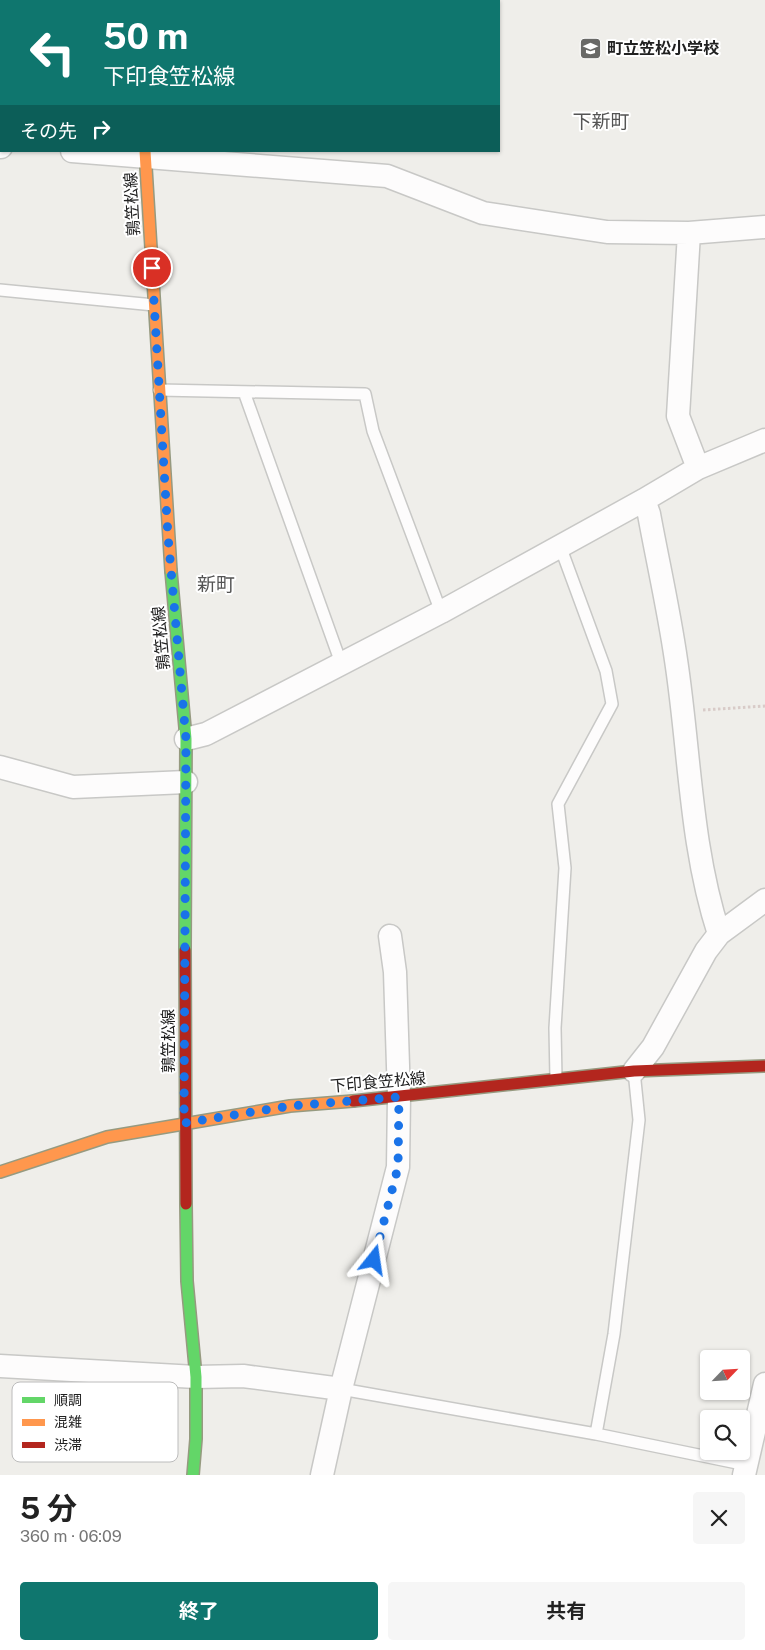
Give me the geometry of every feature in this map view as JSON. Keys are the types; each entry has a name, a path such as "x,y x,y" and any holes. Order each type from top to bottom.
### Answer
{"main road":[{"name":"鶉笠松線","path":"145,153 168,536 186,739 184,1123 187,1281 196,1377 196,1439 193,1475"},
{"name":"下印食笠松線","path":"0,1172 107,1137 290,1106 399,1097 634,1071 765,1066"}],"street":[{"path":"108,152 145,153 387,176 483,213 607,232 689,233 765,227"},
{"path":"689,233 678,416 698,468"},
{"path":"186,739 206,734 441,612 644,500 698,468 765,440"},
{"path":"644,500 649,514 676,661 693,820 709,902 719,934"},
{"path":"0,767 73,787 186,782"},
{"path":"634,1071 653,1047 706,951 719,934 765,900"},
{"path":"322,1475 340,1389 398,1167 399,1097 395,972 390,936"},
{"path":"0,1366 196,1377 242,1376 340,1389"},
{"path":"745,1470 765,1384"}],"lane":[{"path":"0,290 154,305"},
{"path":"159,390 365,394 374,431 441,612"},
{"path":"244,392 341,664"},
{"path":"556,1079 556,1028 565,868 558,804 612,704 606,670 560,546"},
{"path":"596,1434 614,1334 638,1120 634,1071"},
{"path":"340,1389 596,1434 745,1470"}],"path":[{"path":"682,711 765,706"}],"traffic: fast":[{"path":"171,571 186,739 185,950"},
{"path":"186,1204 187,1281 196,1377 196,1439 193,1475"}],"traffic: slow":[{"path":"145,152 171,571"},
{"path":"0,1172 107,1137 290,1106 353,1101"}],"traffic: jam":[{"path":"185,950 186,1204"},
{"path":"353,1101 634,1071 765,1066"}],"place":[{"name":"町立笠松小学校","path":"591,48"}],"district":[{"name":"下新町","path":"601,121"},
{"name":"新町","path":"216,584"}],"route":[{"path":"152,268 168,536 186,739 184,1123 290,1106 399,1097 398,1167 374,1260"}]}
